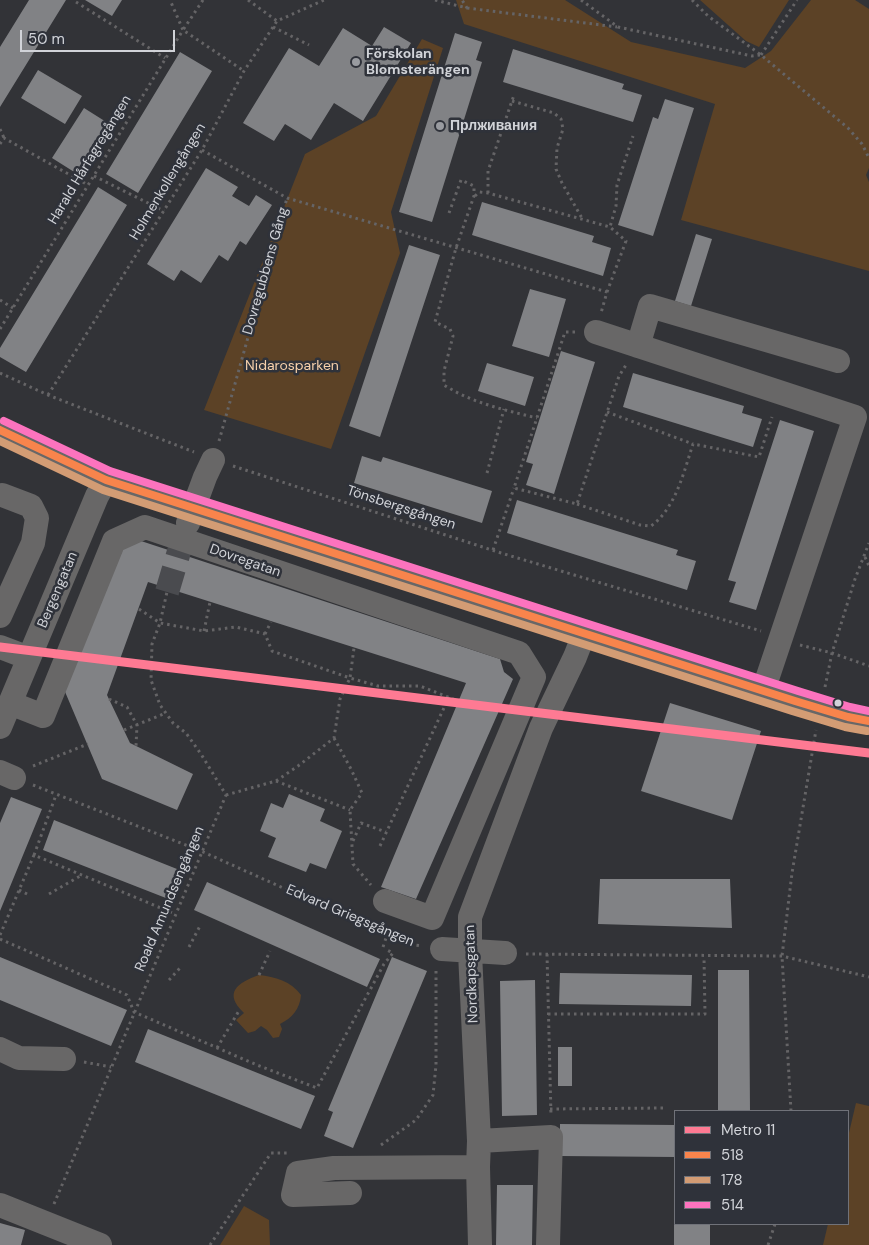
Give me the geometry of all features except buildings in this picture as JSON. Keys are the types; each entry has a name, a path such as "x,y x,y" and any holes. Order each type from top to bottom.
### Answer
{"street":[{"path":"638,346 650,306 838,361"},
{"path":"596,332 855,417 763,691"},
{"path":"0,430 106,480 763,691 869,721"},
{"path":"183,538 209,469"},
{"name":"Bergengatan","path":"0,727 106,480"},
{"path":"0,616 33,543 38,518 31,506 1,496"},
{"name":"Dovregatan","path":"10,703 43,716 114,541 145,527 518,653 534,677 432,918 385,901"},
{"name":"Nordkapsgatan","path":"480,1245 479,1141 470,917 541,728 584,634"},
{"path":"0,647 29,658"},
{"path":"517,720 541,728"},
{"path":"439,949 505,953"},
{"path":"0,1049 19,1058 64,1059"},
{"path":"479,1141 551,1137 548,1245"},
{"path":"350,1193 293,1195 298,1173 334,1168 478,1167"},
{"path":"0,1205 100,1245"}],"path":[{"path":"170,0 183,30 244,71"},
{"name":"Harald Hårfagregången","path":"0,329 165,58 203,0"},
{"path":"248,0 277,21 324,0"},
{"path":"435,0 467,8 618,27 752,56 761,55 797,0"},
{"path":"462,0 467,8"},
{"path":"581,0 618,27"},
{"path":"692,0 708,16 761,55 848,128 862,144 869,158"},
{"path":"76,2 165,58"},
{"name":"Holmenkollengången","path":"48,395 202,150 244,71 277,21"},
{"path":"273,27 309,45"},
{"path":"488,193 488,171 514,95"},
{"path":"512,101 554,113 561,118 563,128 557,148 556,169 583,220"},
{"path":"0,129 4,138 88,184"},
{"path":"610,227 616,206 616,185 633,136"},
{"path":"0,144 4,138"},
{"path":"202,150 287,198 607,292"},
{"path":"94,176 164,211"},
{"path":"449,213 461,180 474,186 474,196 456,248 435,322 450,329 453,336 444,371 444,385 457,393 537,418"},
{"path":"474,196 479,192 488,193 610,227 626,241 607,292 596,332 566,332 493,550"},
{"name":"Dovregubbens Gång","path":"209,469 287,198"},
{"path":"0,300 13,308"},
{"path":"577,504 619,376 638,346"},
{"name":"Tönsbergsgången","path":"0,373 209,469 493,550 752,628"},
{"path":"487,473 504,409"},
{"path":"607,412 693,444 759,457 772,417"},
{"path":"514,488 651,526 660,520 677,491 693,444"},
{"path":"830,661 855,579 869,543"},
{"path":"865,557 869,566"},
{"path":"167,592 160,623 152,644 151,680 160,705 173,723 186,733 226,795 276,781 334,738"},
{"path":"204,631 210,602"},
{"path":"139,609 160,623 204,631 236,627 265,634"},
{"path":"271,622 265,634 272,651 378,686 420,686 458,701"},
{"path":"806,647 832,653 869,666"},
{"path":"354,648 350,678 340,699 334,738 351,768 362,794 350,810 353,864 385,901"},
{"path":"380,846 449,697"},
{"path":"109,699 127,707 137,725 136,746"},
{"path":"124,730 166,713"},
{"path":"13,777 34,765 88,744"},
{"path":"791,1110 782,956 792,873 813,748"},
{"name":"Edvard Griegsgången","path":"13,777 202,851 408,944 439,949"},
{"path":"276,781 350,810"},
{"path":"0,935 34,855 56,794"},
{"name":"Roald Amundsengången","path":"47,1223 226,795"},
{"path":"353,842 361,823 386,832"},
{"path":"34,855 175,914"},
{"path":"49,894 82,875"},
{"path":"19,890 29,895"},
{"path":"189,947 200,924"},
{"path":"0,939 127,995 134,1012 217,1048 318,1088 384,964 393,953 384,948 387,935"},
{"path":"380,1146 416,1120 433,1095 436,1066 439,949"},
{"path":"259,974 270,951"},
{"path":"505,953 782,956 869,977"},
{"path":"547,954 551,1137"},
{"path":"548,1014 705,1014 704,956"},
{"path":"169,980 180,968"},
{"path":"217,1048 240,1009"},
{"path":"550,1110 664,1108"},
{"path":"210,1245 271,1153 290,1153"},
{"path":"768,1245 775,1225"}],"green space":[{"path":"456,0 565,0 631,42 745,68 771,51 811,0 855,0 869,9 869,168 866,175 869,182 869,271 681,220 715,104 464,24"},
{"path":"700,0 789,0 759,47 746,41"},
{"name":"Nidarosparken","path":"422,39 443,48 391,212 400,253 331,449 204,410 305,154 376,116"},
{"path":"259,975 282,980 301,995 295,1012 280,1024 282,1029 279,1037 273,1038 261,1026 255,1031 248,1033 236,1020 244,1013 234,1000 235,989 244,982"},
{"path":"856,1103 869,1106 869,1245 823,1245 828,1225 849,1225 849,1133"},
{"path":"244,1206 269,1220 270,1245 220,1245"}],"tunnel":[{"path":"167,592 183,538"}],"metro line":[{"name":"11","path":"0,647 869,753"}],"transit line":[{"name":"514","path":"4,421 110,471 798,691 869,711"},
{"name":"518","path":"0,430 106,480 795,701 848,717 869,721"},
{"name":"178","path":"0,441 103,490 792,711 845,727 867,731"}],"place":[{"name":"Förskolan Blomsterängen","path":"356,62"},
{"name":"Прлживания","path":"440,126"}]}
